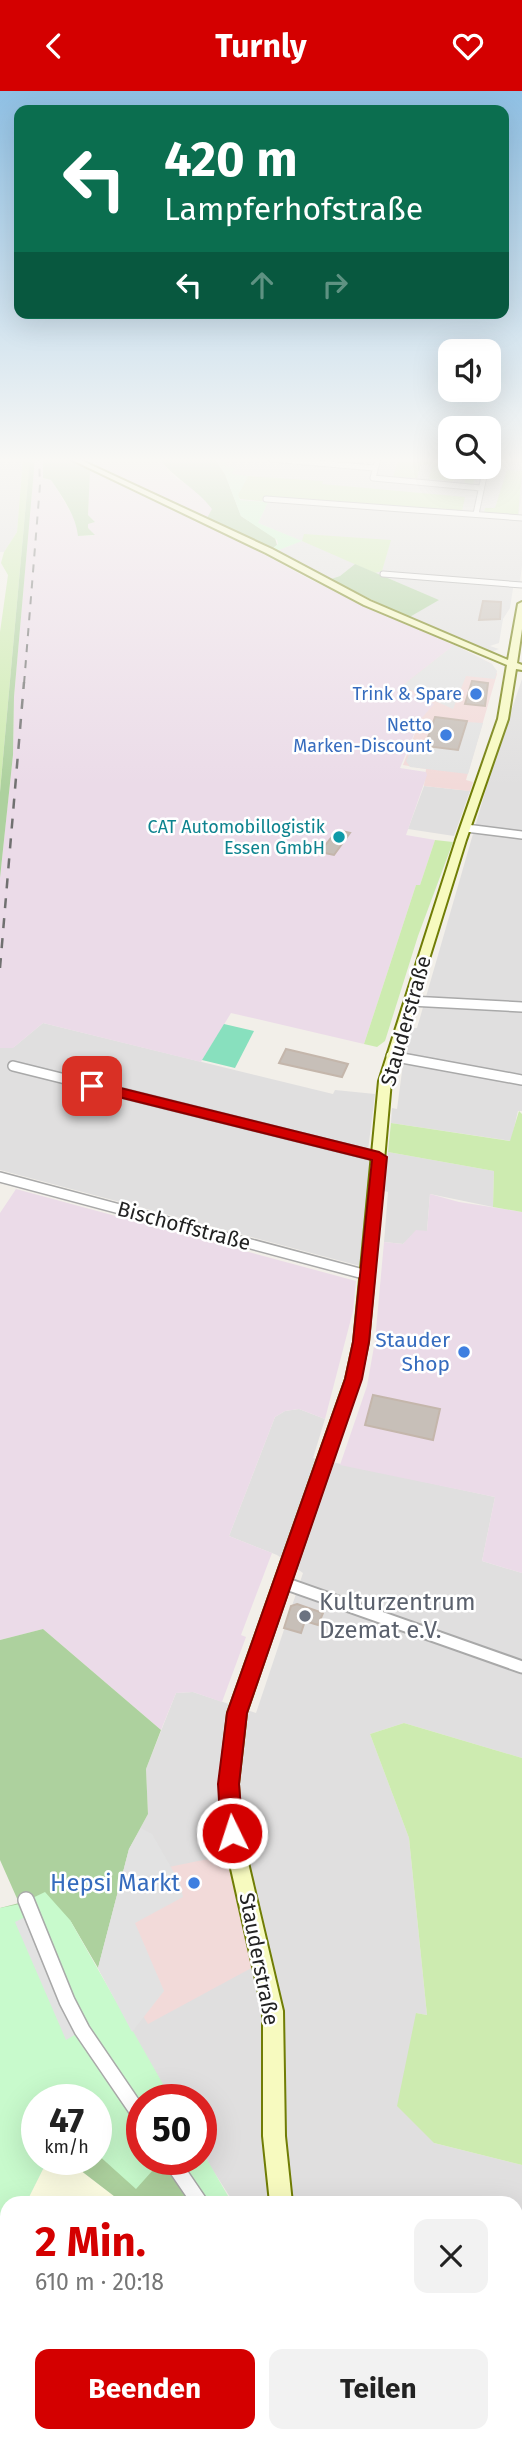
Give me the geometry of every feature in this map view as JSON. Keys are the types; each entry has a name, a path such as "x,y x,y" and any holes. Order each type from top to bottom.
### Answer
{"main road":[{"path":"300,568 359,599 518,667"},
{"name":"Stauderstraße","path":"280,2196 274,2136 273,2011 232,1833 229,1784 237,1713 353,1379 361,1342 385,1081 503,719 510,683 518,667 516,647 521,628 522,604"},
{"path":"486,652 507,651 516,647"},
{"path":"510,683 522,678"}],"street":[{"path":"383,574 522,585"},
{"path":"466,828 522,835"},
{"path":"410,1001 522,1007"},
{"path":"391,1056 522,1080"},
{"path":"13,1066 379,1157"},
{"name":"Bischoffstraße","path":"0,1177 367,1275"},
{"path":"284,1583 522,1667"},
{"path":"26,1900 67,2001 94,2050 126,2095"},
{"path":"181,2175 195,2196"}],"shaded area":[{"path":"25,568 288,568 454,645 399,688 434,704 420,720 400,768 426,772 427,775 406,835 435,840 420,885 416,885 364,1044 231,1013 201,1062 43,1023 13,1048 0,1048 0,878 13,755 14,697"},
{"path":"309,568 350,568 331,579"},
{"path":"364,568 522,568 520,582 514,582 510,608 503,619 499,643 490,646 499,649 488,653 408,618 438,600"},
{"path":"454,645 492,664 497,674 466,780 473,782 470,791 424,786 426,769 403,765 420,720 398,688"},
{"path":"454,645 492,664 497,671 495,679 466,676 453,709 402,686"},
{"path":"522,679 522,1111 518,1111 511,1141 391,1123 392,1108 397,1109 405,1049 411,1028 417,1028 492,768"},
{"path":"467,722 483,723 468,774 410,767 406,761 413,745 458,750"},
{"path":"424,786 470,791 454,836 408,829"},
{"path":"43,1023 333,1094 335,1090 375,1094 368,1150 371,1161 360,1266 0,1170 0,1048 14,1047"},
{"path":"388,1152 494,1171 493,1207 430,1194 427,1231 415,1234 403,1244 384,1242 388,1192 384,1191"},
{"path":"16,1189 356,1281 353,1311 325,1419 299,1409 285,1411 275,1417 229,1536 272,1553 241,1635 246,1637 222,1702 193,1692 176,1693 161,1730 43,1629 0,1640 0,1213"},
{"path":"430,1194 459,1202 522,1212 522,1573 482,1561 495,1497 340,1465 367,1386 375,1341 384,1242 403,1244 416,1230 427,1231"},
{"path":"299,1409 325,1419 313,1458 495,1497 482,1561 522,1573 522,1758 404,1723 370,1734 409,1838 427,2015 416,2013 434,2143 522,2165 522,2196 229,2196 216,2175 217,2084 161,2084 98,1968 129,1849 148,1814 146,1769 176,1693 193,1692 256,1713 303,1573 277,1555 229,1536 275,1417 285,1411"},
{"name":"Hepsi Markt","path":"141,1828 152,1834 180,1883 183,1897 135,1923 164,1991 132,2032 98,1968 129,1849"},
{"path":"233,1854 259,1964 148,2024 111,1965 134,1874"},
{"path":"27,1916 78,2033 66,2040 15,1922"},
{"path":"40,2175 87,2175 114,2196 30,2196"}],"green space":[{"path":"4,568 20,568 0,792 0,632 8,575"},
{"path":"20,568 25,568 14,697 13,755 0,878 0,792"},
{"path":"350,568 364,568 439,600 408,618 331,579"},
{"path":"363,568 383,568 382,571 375,573"},
{"path":"435,840 453,842 418,936 385,1041 377,1047 364,1044 416,885 420,885"},
{"path":"224,1024 254,1031 235,1068 202,1060"},
{"path":"519,1111 522,1114 522,1212 493,1207 494,1171 388,1152 391,1123 510,1141"},
{"path":"43,1629 161,1730 146,1769 148,1814 129,1849 98,1968 70,1920 126,2106 126,2175 178,2175 190,2196 114,2196 87,2175 112,2175 112,2084 34,2084 0,1908 19,1903 0,1860 0,1640"},
{"path":"404,1723 522,1758 522,2165 434,2143 397,2106 416,2013 427,2015 409,1838 370,1734"},
{"path":"45,1892 70,1920 163,2084 126,2084 126,2175 149,2175 136,2189 112,2167 112,2084 21,2084 21,2175 40,2175 30,2196 0,2196 0,1908 20,1904"},
{"path":"178,2175 216,2175 228,2196 190,2196"}],"building":[{"path":"483,601 501,602 500,619 479,620"},
{"name":"Trink & Spare","path":"472,681 488,683 485,706 465,704"},
{"name":"Netto Marken-Discount","path":"435,717 467,721 458,750 425,746"},
{"name":"CAT Automobillogistik Essen GmbH","path":"337,830 350,833 334,855 320,852"},
{"path":"286,1049 348,1064 342,1077 279,1063"},
{"path":"373,1395 440,1409 433,1440 365,1425"},
{"name":"Kulturzentrum Dzemat e.V.","path":"297,1604 323,1613 318,1625 305,1621 301,1633 284,1628 291,1606"}],"railway":[{"path":"24,684 33,568"},
{"path":"0,968 24,682"}],"place":[{"name":"Trink & Spare","path":"476,694"},
{"name":"Netto Marken-Discount","path":"446,735"},
{"name":"CAT Automobillogistik Essen GmbH","path":"339,837"},
{"name":"Stauder Shop","path":"464,1352"},
{"name":"Kulturzentrum Dzemat e.V.","path":"305,1616"},
{"name":"Hepsi Markt","path":"194,1883"}],"route":[{"path":"92,1086 379,1157 361,1342 353,1379 237,1713 229,1784 232,1833"}]}
